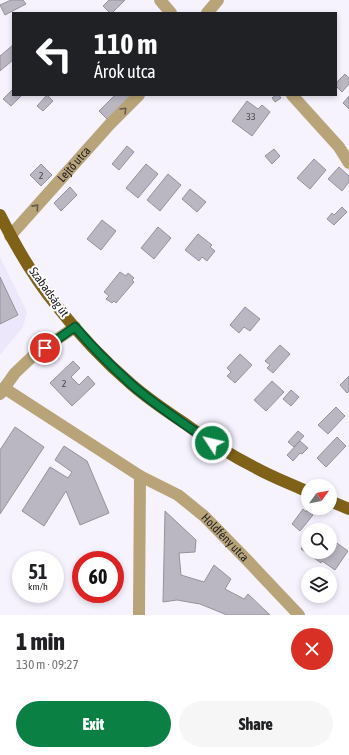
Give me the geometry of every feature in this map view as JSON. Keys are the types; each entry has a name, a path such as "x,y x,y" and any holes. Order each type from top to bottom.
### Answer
{"main road":[{"name":"Szabadság út","path":"0,215 10,236 55,304 109,363 132,384 167,412 212,443 257,469 301,489"},
{"path":"337,504 349,509"}],"street":[{"path":"160,0 170,12"},
{"path":"208,12 218,0"},
{"name":"Lejtő utca","path":"10,236 110,124 138,96"},
{"path":"293,96 339,147 349,163"},
{"path":"2,391 15,373 34,355 75,327"},
{"name":"Holdfény utca","path":"2,391 140,476 178,495 204,516 299,615"},
{"path":"139,615 140,476"}],"shaded area":[{"path":"0,257 27,312 23,327 0,355"}],"building":[{"path":"11,0 23,0 26,4 5,15 0,5"},
{"path":"109,0 125,0 113,12 109,12 103,6"},
{"path":"12,46 12,61 0,71 0,56"},
{"path":"345,74 349,78 349,84 342,92 337,87 337,82"},
{"path":"12,90 12,96 21,96 11,106 3,99"},
{"path":"46,96 53,101 43,111 37,106"},
{"path":"114,96 130,97 108,120 99,111"},
{"path":"275,96 280,96 281,98 275,102 272,98"},
{"path":"349,96 349,109 343,103"},
{"path":"247,101 258,109 262,105 270,112 252,136 232,121"},
{"path":"127,146 134,152 119,170 112,164"},
{"path":"274,149 280,156 272,164 265,156"},
{"path":"314,159 326,170 310,189 297,178"},
{"path":"41,164 52,175 41,186 30,175"},
{"path":"146,164 158,174 138,198 126,188"},
{"path":"339,167 349,176 349,182 342,191 328,179"},
{"path":"168,174 181,185 160,211 147,200"},
{"path":"70,187 77,195 61,211 54,203"},
{"path":"190,189 206,202 197,212 182,199"},
{"path":"342,207 347,212 334,225 327,219 332,213 334,215"},
{"path":"102,220 116,231 101,250 87,239"},
{"path":"158,227 171,238 154,259 141,248"},
{"path":"198,234 212,245 210,247 215,251 207,261 202,257 199,261 185,250"},
{"path":"120,272 126,276 128,273 134,278 132,280 134,282 116,303 114,301 112,303 106,299 109,296 104,292"},
{"path":"0,277 18,315 0,324"},
{"path":"245,307 260,319 250,331 244,327 239,333 230,325"},
{"path":"280,345 290,354 273,373 267,368 270,365 265,361"},
{"path":"240,354 252,365 235,383 227,376 231,372 227,368"},
{"path":"73,361 80,368 71,377 79,385 88,376 95,384 72,406 50,383"},
{"path":"349,376 349,391 347,393 340,385"},
{"path":"272,381 284,392 266,411 254,400"},
{"path":"291,390 299,397 291,406 283,399"},
{"path":"336,407 345,416 328,434 318,425"},
{"path":"15,427 44,447 0,514 0,450"},
{"path":"298,431 304,436 294,447 288,442"},
{"path":"337,437 346,446 326,467 317,458"},
{"path":"300,441 308,448 302,454 300,453 293,461 287,455"},
{"path":"64,446 87,461 109,513 80,525 66,491 44,526 22,511 50,467 68,478 72,472 55,460"},
{"path":"165,511 196,540 195,552 179,553 181,575 204,582 214,565 231,579 225,589 244,599 248,594 270,615 227,615 200,604 177,600 163,602"},
{"path":"301,512 301,515 313,515 306,523 301,523 300,531 292,524"},
{"path":"337,543 348,551 337,567 331,567 322,561 321,563 315,559 337,559"}],"route":[{"path":"45,348 75,327 109,363 132,384 167,412 212,443"}]}
